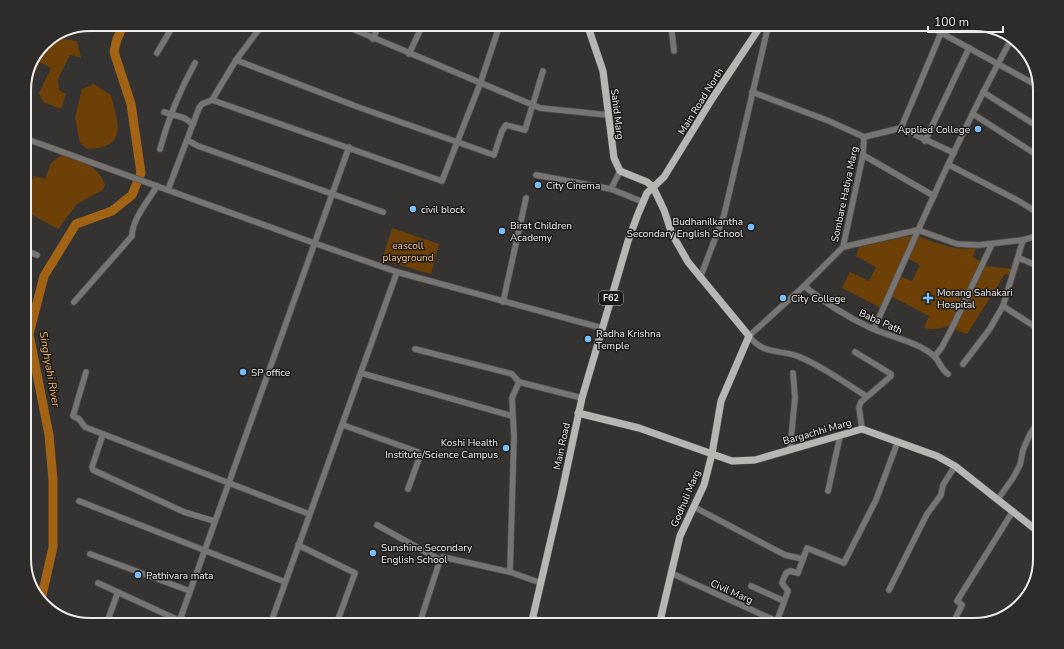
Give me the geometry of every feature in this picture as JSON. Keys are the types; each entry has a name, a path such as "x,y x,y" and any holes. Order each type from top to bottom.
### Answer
{"main road":[{"name":"Sahid Marg","path":"589,31 603,71 614,158 620,171"},
{"name":"Main Road North","path":"653,187 664,177 712,99 758,31"},
{"path":"620,171 647,182 653,187 664,210 672,234 688,262 749,336"},
{"name":"F62","path":"578,413 628,241 644,202 653,187"},
{"name":"Godhuli Marg","path":"661,618 680,536 704,485 712,454 721,401 749,336"},
{"name":"Bargachhi Marg","path":"578,413 639,428 732,461 755,460 862,429 937,456 955,466 1033,527"},
{"name":"Main Road","path":"531,618 578,413"}],"street":[{"path":"157,53 170,31"},
{"path":"168,190 202,104 212,100 236,60 258,31"},
{"path":"358,31 532,106 546,110 608,115"},
{"path":"374,38 376,31"},
{"path":"409,54 420,31"},
{"path":"212,100 442,181 480,84 498,31"},
{"path":"672,31 674,52"},
{"path":"700,278 724,215 766,31"},
{"path":"937,31 1033,83"},
{"path":"901,128 941,33"},
{"path":"874,329 954,153 983,92 1009,43"},
{"path":"925,141 968,48"},
{"path":"236,60 358,107 494,155 502,131 506,125 525,130 543,71"},
{"path":"160,149 165,131 186,80 195,63"},
{"name":"Sombare Hatiya Marg","path":"749,336 804,286 843,247 863,155 864,137 829,121 752,92"},
{"path":"983,92 1033,124"},
{"path":"164,112 184,118 193,124"},
{"path":"973,114 1033,153"},
{"path":"864,137 901,128 925,141 954,153"},
{"path":"187,140 198,146 383,212"},
{"path":"31,141 397,272 602,328"},
{"path":"180,618 228,481 349,147"},
{"path":"863,155 934,196"},
{"path":"949,165 969,174 1033,210"},
{"path":"611,189 620,171"},
{"path":"536,175 611,189 644,202"},
{"path":"74,302 132,236 132,231 137,220 155,186"},
{"path":"503,302 526,198"},
{"path":"843,247 918,230 957,244 980,245 1033,238"},
{"path":"963,364 989,330 1003,306 1024,240"},
{"path":"935,356 942,347 954,324 992,244"},
{"path":"31,253 37,255"},
{"path":"1019,258 1033,264"},
{"path":"272,618 397,272"},
{"name":"Baba Path","path":"804,286 842,312 874,329 935,356 941,368 948,374"},
{"path":"1003,306 1033,325"},
{"path":"749,336 761,347 772,352 800,357 821,367 866,396"},
{"path":"415,349 512,374 519,382 582,398"},
{"path":"855,352 891,374 890,378 866,396 859,407 862,429"},
{"path":"86,372 73,416 79,418 85,427 228,481 309,514"},
{"path":"361,373 512,416"},
{"path":"790,450 795,397 793,374"},
{"path":"510,572 514,436 512,398 519,382"},
{"path":"343,425 418,452 420,456 408,489"},
{"path":"998,500 1020,465 1023,450 1033,430"},
{"path":"104,434 92,467 93,470 184,512 214,521"},
{"path":"828,491 840,436"},
{"path":"778,618 788,591 782,583 786,573 790,571 798,573 807,548 839,562 844,563 847,560 876,500 898,441"},
{"path":"888,590 927,514 940,495 943,485 955,466"},
{"path":"79,501 205,549 285,582"},
{"path":"694,507 785,554 794,555 803,559"},
{"path":"956,618 962,605 957,602 1013,511"},
{"path":"377,525 440,560"},
{"path":"298,545 355,573 339,618"},
{"path":"90,554 190,591"},
{"path":"420,618 440,560 444,557 510,572 540,582"},
{"name":"Civil Marg","path":"671,573 770,618"},
{"path":"98,583 171,618"},
{"path":"751,586 784,602"},
{"path":"109,618 118,592"}],"green space":[{"path":"61,39 77,41 81,58 70,55 58,79 59,90 66,94 61,109 43,102 39,93 51,68 40,62 32,81 35,67 48,48"},
{"path":"94,84 111,95 118,125 115,139 109,144 100,148 87,149 80,143 75,117 82,89"},
{"path":"64,153 82,161 94,169 99,173 105,185 103,190 77,204 58,229 31,214 31,183 34,176 45,179 51,163"},
{"name":"eascoll playground","path":"392,228 439,244 431,274 382,260"},
{"path":"914,235 881,308 842,288 850,272 869,281 876,267 856,256 859,247"},
{"path":"918,236 954,248 976,248 973,257 980,261 951,325 935,329 924,328 929,316 889,295 899,276 912,281 920,265 907,258"},
{"path":"984,266 1013,269 1012,275 1005,274 967,334 954,329"}],"waterway":[{"name":"Singhyahi River","path":"31,326 44,276 76,224 112,211 132,195 141,173 131,104 114,52 121,31"},
{"name":"Singhyahi River","path":"31,344 49,435 53,480 53,547 42,594"}],"place":[{"name":"Applied College","path":"978,129"},
{"name":"City Cinema","path":"538,185"},
{"name":"civil block","path":"413,209"},
{"name":"Budhanilkantha Secondary English School","path":"751,227"},
{"name":"Birat Children Academy","path":"502,231"},
{"name":"City College","path":"783,298"},
{"name":"Morang Sahakari Hospital","path":"928,298"},
{"name":"Radha Krishna Temple","path":"588,339"},
{"name":"SP office","path":"243,372"},
{"name":"Koshi Health Institute/Science Campus","path":"506,448"},
{"name":"Sunshine Secondary English School","path":"373,553"},
{"name":"Pathivara mata","path":"138,575"}]}
